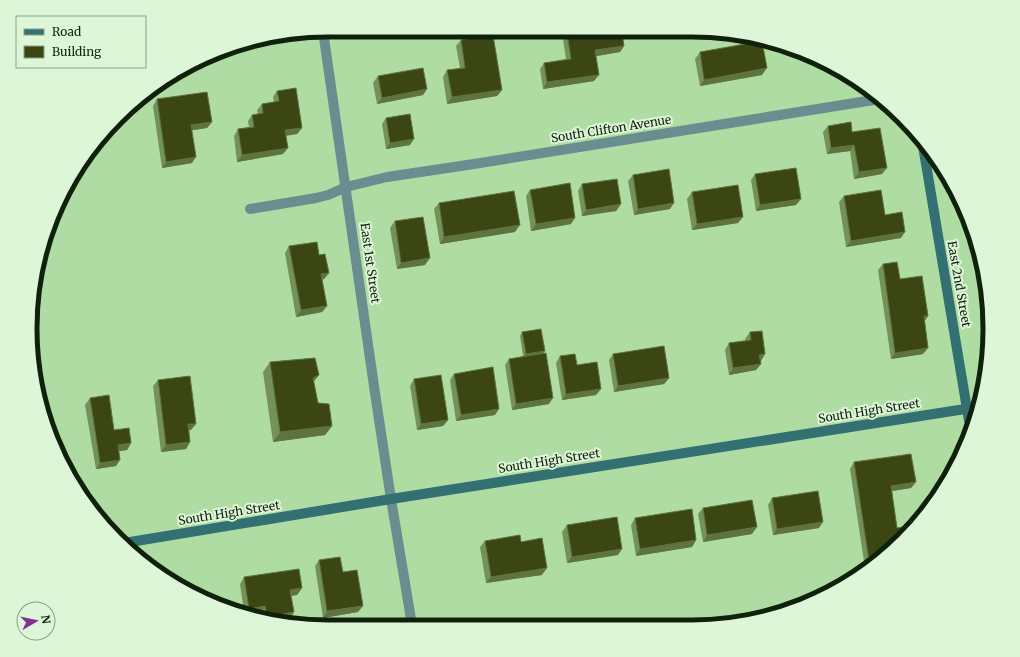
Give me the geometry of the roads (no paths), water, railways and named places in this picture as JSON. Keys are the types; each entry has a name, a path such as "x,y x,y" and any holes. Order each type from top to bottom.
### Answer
{"street":[{"name":"East 1st Street","path":"324,37 375,393 411,620"},
{"name":"South Clifton Avenue","path":"250,209 316,198 346,187 387,177 873,100"},
{"name":"East 2nd Street","path":"924,153 968,420"},
{"name":"South High Street","path":"130,542 391,499 972,408"}]}
